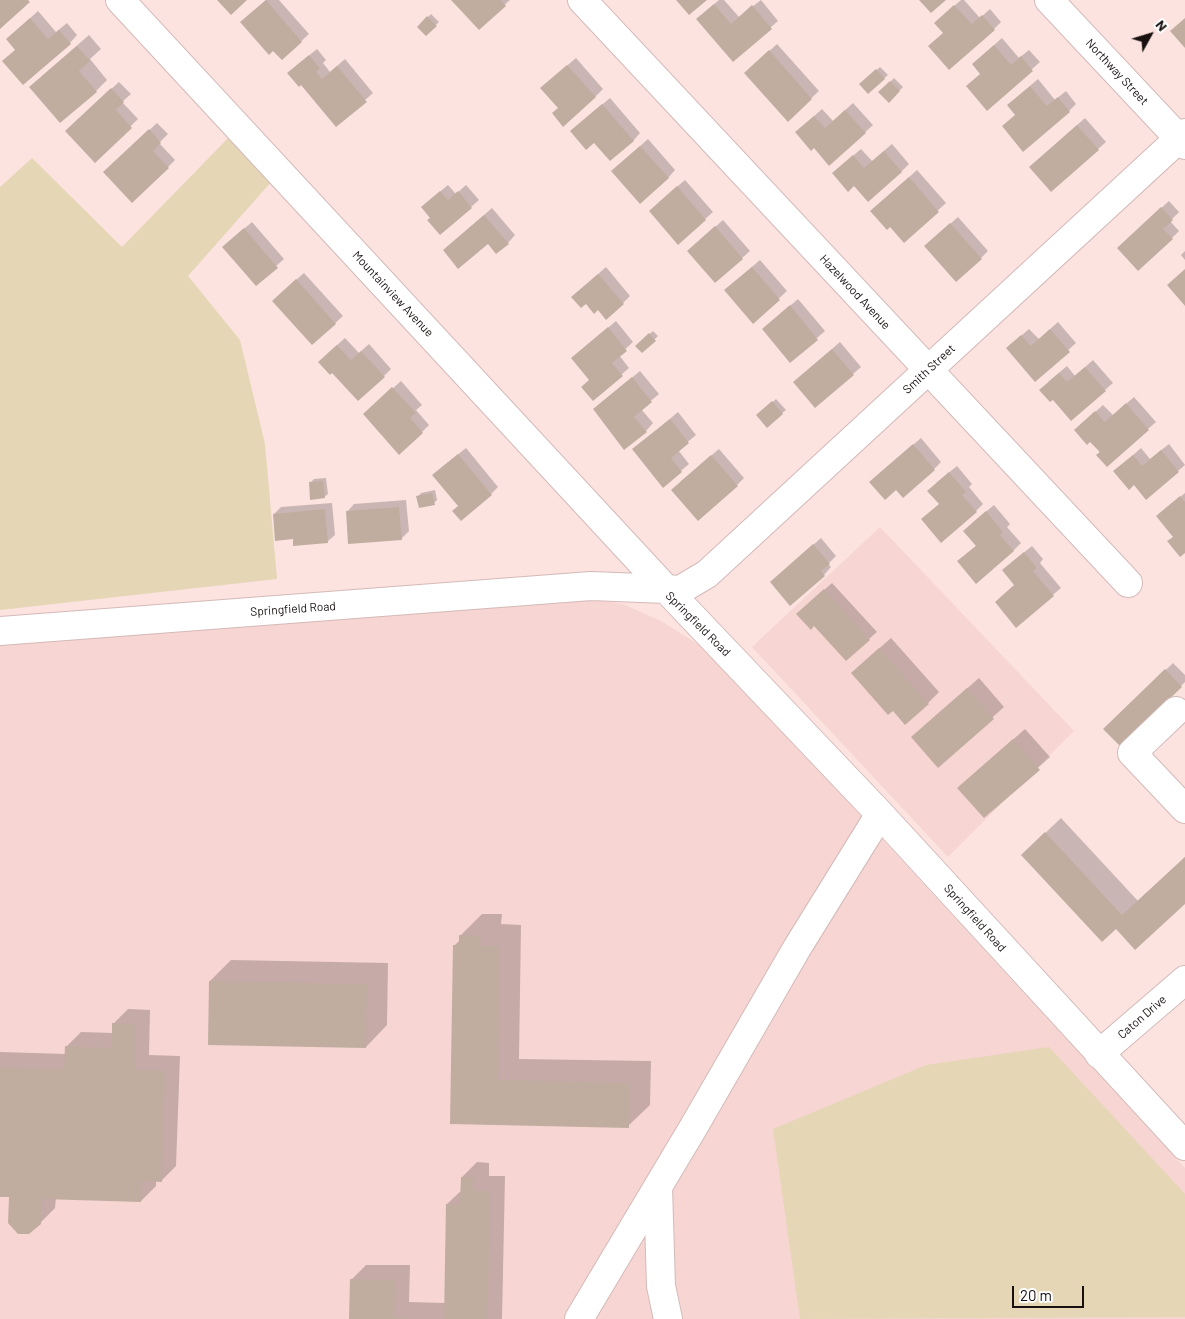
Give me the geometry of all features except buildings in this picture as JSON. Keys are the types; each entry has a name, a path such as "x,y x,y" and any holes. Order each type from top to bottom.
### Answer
{"street":[{"name":"Mountainview Avenue","path":"120,0 666,589"},
{"name":"Hazelwood Avenue","path":"582,0 1128,584"},
{"name":"Northway Street","path":"1049,0 1183,139"},
{"name":"Smith Street","path":"666,589 680,590 707,574 928,370 1183,139"},
{"name":"Springfield Road","path":"0,631 592,586 666,589 880,814 1185,1146"},
{"path":"1176,711 1132,753 1185,809"},
{"path":"579,1319 797,948 880,814"},
{"name":"Caton Drive","path":"1099,1054 1185,980"},
{"path":"658,1187 661,1286 668,1319"}],"shaded area":[{"path":"231,135 272,181 188,276 240,340 265,444 277,579 0,610 0,187 32,158 122,247"},
{"path":"880,527 1074,731 948,857 752,647"},
{"path":"590,599 623,604 661,621 709,651 1185,1168 1185,1319 0,1319 0,642"},
{"path":"1049,1047 1185,1194 1185,1317 800,1319 773,1129 926,1065"}]}
